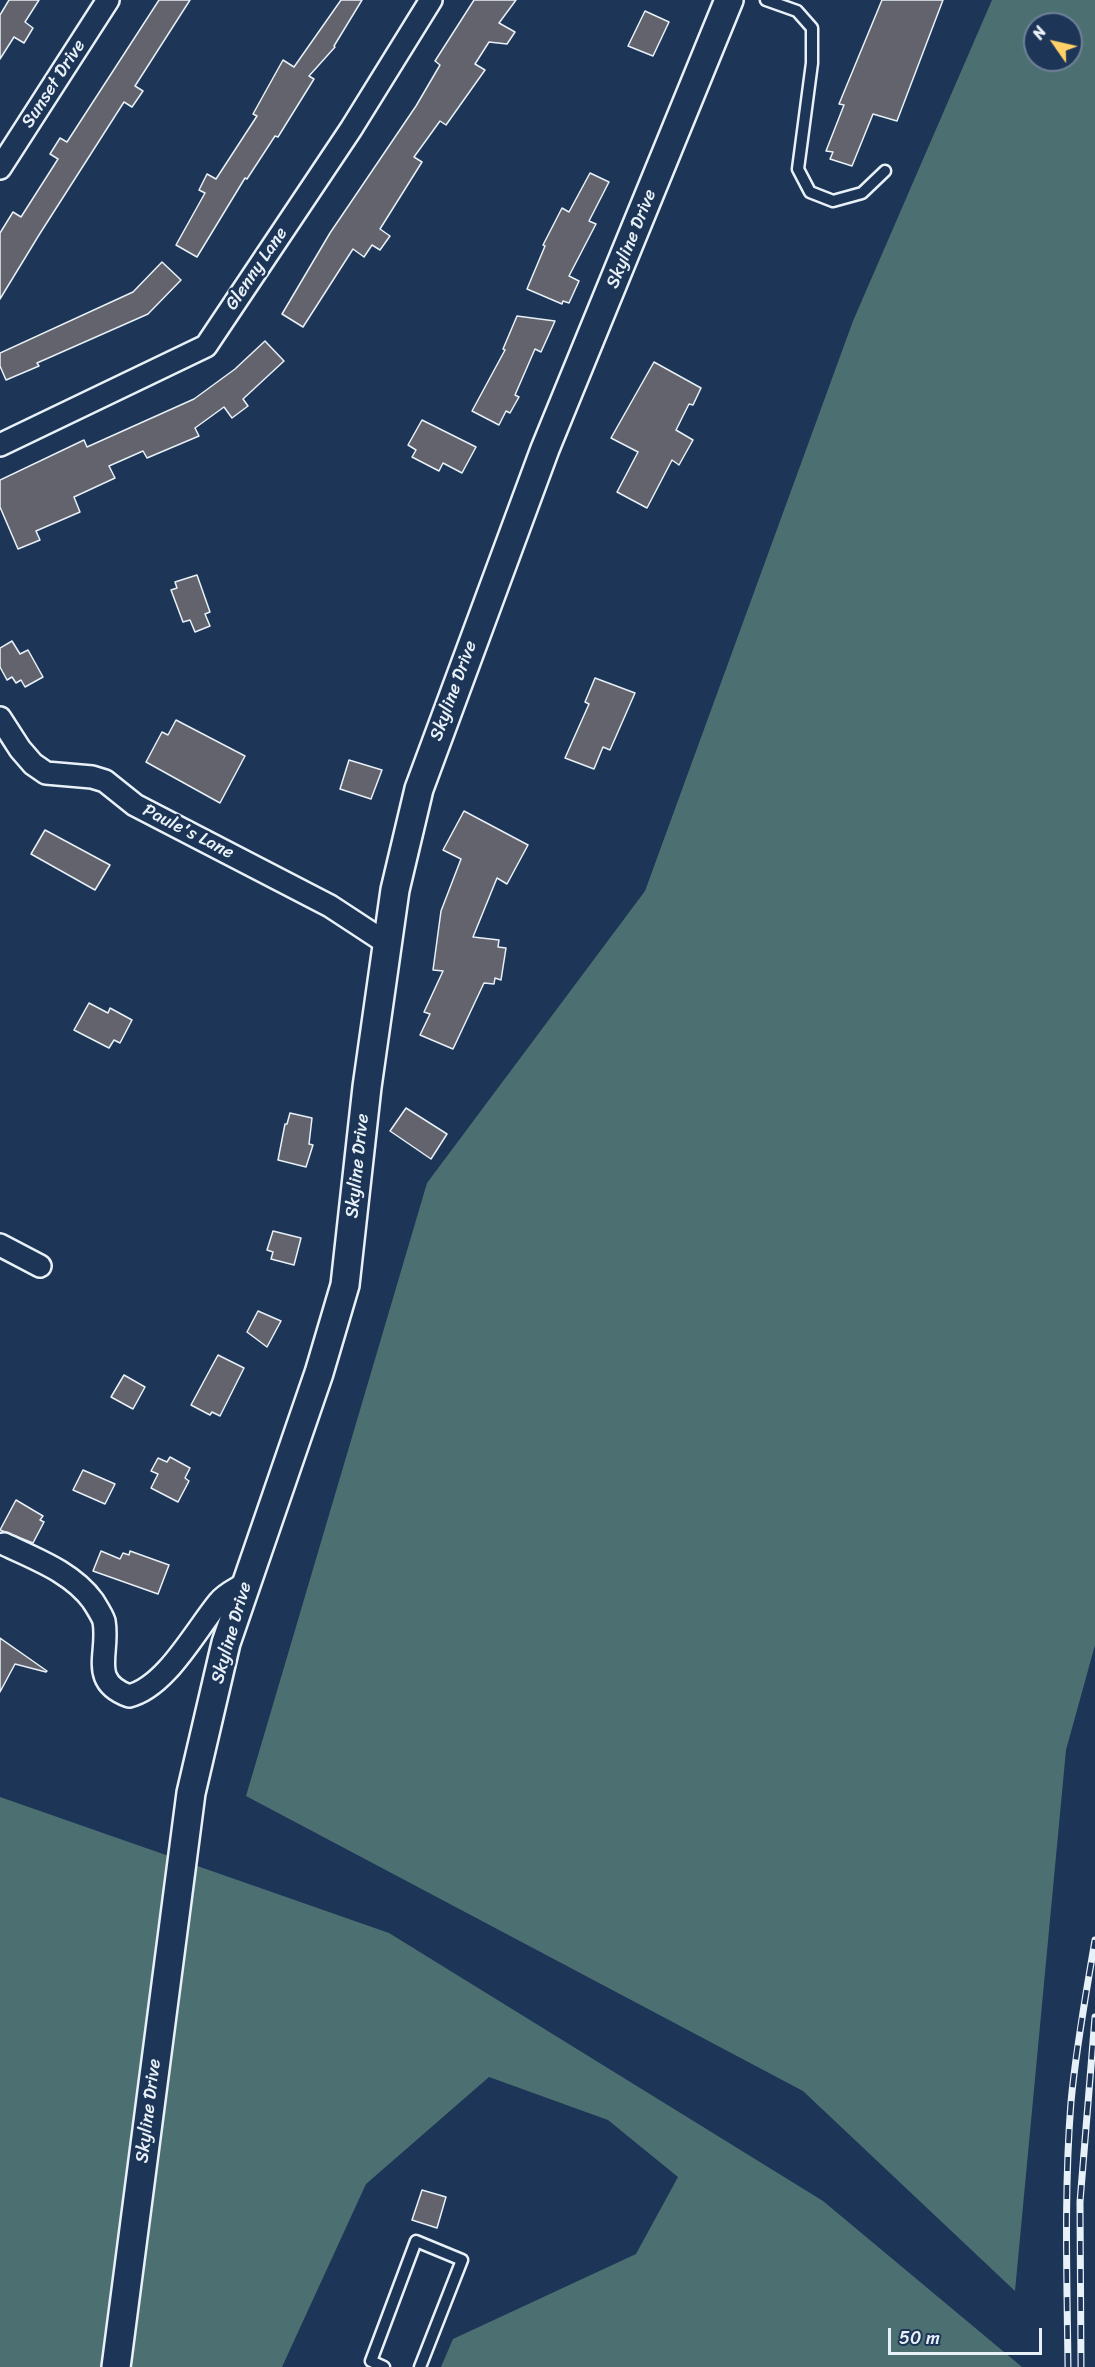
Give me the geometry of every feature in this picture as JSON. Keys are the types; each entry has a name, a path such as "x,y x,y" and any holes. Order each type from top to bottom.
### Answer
{"street":[{"name":"Sunset Drive","path":"0,168 108,0"},
{"name":"Glenny Lane","path":"0,445 206,346 351,129 431,0"},
{"name":"Skyline Drive","path":"116,2367 191,1793 226,1643 319,1373 345,1285 366,1095 395,890 419,789 447,708 545,449 729,0"},
{"name":"Paule's Lane","path":"0,718 20,749 33,764 46,773 92,777 105,781 135,805 330,906 388,944"},
{"path":"0,1245 40,1266"},
{"path":"4,1544 70,1577 92,1600 104,1620 103,1674 111,1687 129,1696 141,1694 161,1676 198,1632 220,1600 246,1583"}],"lane":[{"path":"766,0 797,11 812,28 812,63 798,169 810,192 833,201 862,193 885,171"},
{"path":"384,2367 371,2361 416,2241 462,2260 420,2367"}],"green space":[{"path":"992,0 1095,0 1095,1645 1066,1750 1015,2291 803,2091 246,1796 427,1183 645,891 853,321"},
{"path":"0,1797 389,1933 823,2201 1022,2367 441,2367 453,2339 636,2254 678,2177 608,2120 489,2077 366,2184 282,2367 0,2367"}],"building":[{"path":"9,0 39,0 25,22 33,28 24,43 14,37 0,59 0,15"},
{"path":"159,0 190,0 135,86 143,91 132,107 124,102 0,299 0,233 13,212 21,217 58,159 50,154 60,138 67,142"},
{"path":"341,0 362,0 335,47 309,76 314,79 278,137 275,136 247,179 245,178 197,257 176,245 205,193 199,190 207,174 216,179 257,116 253,114 283,60 294,67"},
{"path":"474,0 516,0 499,23 515,32 507,44 489,42 475,64 485,70 446,125 440,121 414,157 422,162 380,229 390,236 380,250 372,245 364,257 353,249 303,327 282,314 330,233 416,106 440,65 435,61"},
{"path":"882,0 943,0 897,121 873,114 852,166 830,159 833,152 826,151 844,105 839,104"},
{"path":"645,11 669,22 653,56 628,46"},
{"path":"590,173 609,182 589,221 596,224 569,276 579,281 569,303 563,301 562,304 527,289 545,246 543,245 562,208 569,212"},
{"path":"162,262 181,280 148,314 37,363 39,366 6,380 0,366 0,353 133,292"},
{"path":"517,316 555,321 541,352 535,349 515,395 519,397 510,413 506,411 499,425 472,411 505,350 503,349"},
{"path":"265,341 284,361 243,399 248,406 232,418 224,407 195,428 199,436 147,458 143,451 109,466 115,478 74,497 80,512 36,531 40,540 18,549 0,507 0,480 84,440 87,447 194,399 235,369"},
{"path":"654,362 701,388 693,405 689,404 676,430 693,440 679,465 672,460 647,508 617,492 638,452 611,438"},
{"path":"422,420 476,447 462,473 443,463 439,471 412,457 416,450 408,445"},
{"path":"197,575 210,612 205,614 210,626 195,632 190,620 183,622 171,590 177,588 175,582"},
{"path":"12,641 20,654 28,650 43,677 25,687 21,680 16,683 12,677 7,680 0,667 0,648"},
{"path":"595,678 635,693 610,750 603,747 594,769 565,758 589,704 585,702"},
{"path":"176,720 245,756 220,803 146,762 162,732 168,735"},
{"path":"349,760 382,770 371,799 340,789"},
{"path":"464,811 528,845 507,884 497,878 473,937 499,940 498,947 506,948 501,980 495,978 494,984 484,983 453,1049 420,1035 430,1014 424,1012 443,971 433,970 441,911 461,859 443,850"},
{"path":"45,830 110,865 95,890 31,854"},
{"path":"89,1003 108,1013 110,1008 132,1020 120,1043 114,1040 109,1048 74,1030"},
{"path":"406,1108 447,1134 431,1159 390,1131"},
{"path":"290,1113 312,1118 309,1144 313,1145 306,1167 278,1160 285,1124 287,1124"},
{"path":"273,1231 301,1238 294,1265 271,1259 273,1252 267,1250"},
{"path":"258,1311 281,1321 267,1347 247,1332"},
{"path":"218,1355 244,1368 220,1416 212,1412 210,1415 191,1405"},
{"path":"124,1375 145,1387 133,1409 111,1397"},
{"path":"170,1457 190,1468 185,1478 189,1481 178,1502 151,1488 158,1474 151,1471 158,1458 167,1462"},
{"path":"83,1470 115,1484 105,1504 73,1490"},
{"path":"16,1500 43,1516 40,1520 44,1522 33,1543 0,1530"},
{"path":"101,1551 120,1559 123,1553 129,1555 130,1551 169,1565 158,1594 93,1571"},
{"path":"0,1638 47,1671 15,1664 0,1692"},
{"path":"422,2190 446,2197 437,2228 412,2220"}],"railway":[{"path":"1068,2367 1066,2234 1071,2102 1095,1940"},
{"path":"1081,2367 1080,2202 1095,2017"}]}
